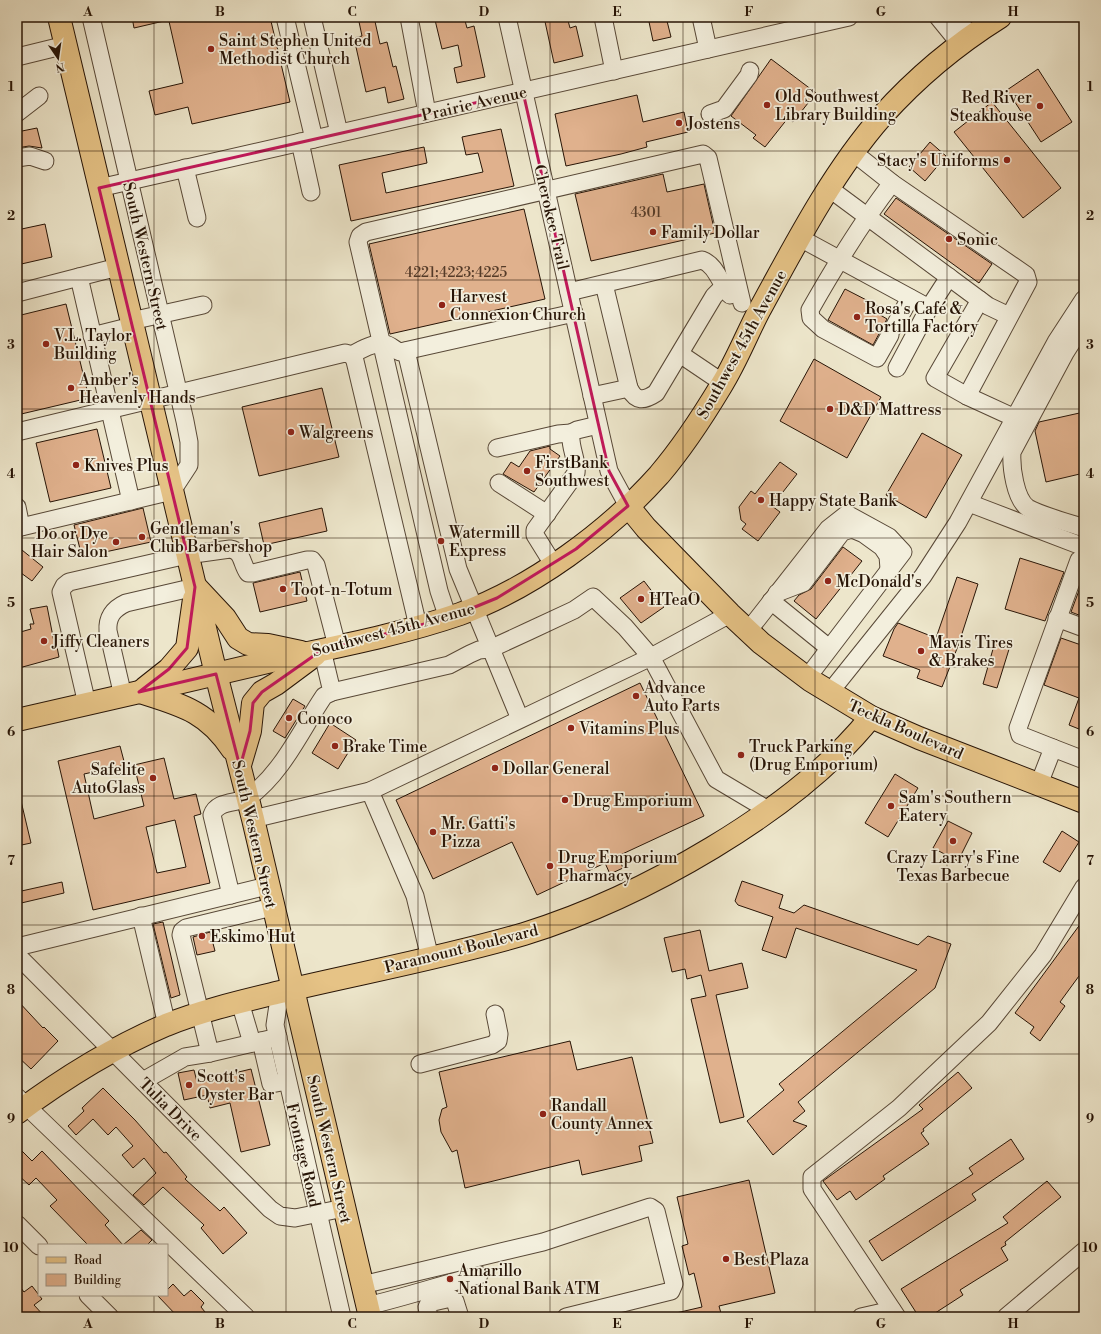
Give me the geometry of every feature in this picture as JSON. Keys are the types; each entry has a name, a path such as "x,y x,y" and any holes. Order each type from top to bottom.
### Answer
{"main road":[{"name":"South Western Street","path":"59,17 187,555 253,819 272,907 286,991 344,1208 366,1303"},
{"name":"Southwest 45th Avenue","path":"17,720 322,650 448,618 473,609 524,584 576,549 628,506 660,473 694,428 723,383 751,307 800,238 830,188 854,153 886,112 920,78 966,40 1000,17"},
{"name":"Teckla Boulevard","path":"628,506 646,528 730,614 785,662 807,678 871,717 919,738 1084,802"},
{"path":"195,587 225,618 238,638 248,644 322,650"},
{"path":"131,694 169,669 187,648 195,587"},
{"path":"239,762 250,731 253,703 262,692 276,684 322,650"},
{"path":"131,694 180,705 204,717 223,735 239,762"},
{"name":"Paramount Boulevard","path":"20,1106 112,1050 167,1025 199,1013 524,934 604,904 685,863 768,810 800,786 830,760 856,735 871,717"}],"street":[{"name":"South Western Street","path":"91,17 189,442 189,465 172,491"},
{"path":"285,17 307,140 311,192"},
{"path":"312,17 339,133"},
{"path":"409,17 427,113"},
{"name":"Cherokee Trail","path":"506,17 609,471 628,506"},
{"path":"603,17 614,71"},
{"path":"701,17 708,49"},
{"name":"Prairie Avenue","path":"99,188 708,49 793,23 849,17"},
{"path":"938,17 966,40"},
{"path":"954,17 966,40"},
{"path":"17,56 66,45"},
{"path":"710,114 724,109 750,75 750,71"},
{"path":"17,113 39,96"},
{"path":"854,153 892,183 1026,275 1028,282 966,396"},
{"path":"448,618 439,591 358,242 360,236 366,232 703,154 708,158 751,307"},
{"path":"17,158 30,156 44,161"},
{"path":"185,168 197,218"},
{"path":"892,183 867,215 839,260 810,310 811,318 823,328 877,358 910,298"},
{"path":"830,188 980,300 1012,309"},
{"path":"800,238 929,308"},
{"path":"569,292 702,260 713,268 723,287 731,296 751,307"},
{"path":"17,293 118,267"},
{"path":"79,277 131,501"},
{"path":"897,368 929,308 949,277"},
{"path":"604,284 629,388 633,396 640,400 648,399 656,393 714,296 723,287"},
{"path":"830,692 923,576 969,503 1056,342 1084,299"},
{"path":"980,300 935,378 966,396 1015,418"},
{"path":"92,336 160,315 203,305"},
{"path":"17,432 345,353 352,355 362,349 382,344 388,345 400,352 574,313"},
{"path":"1084,323 1065,353 1012,452 1011,462 1019,498 1027,507 1084,528"},
{"path":"406,350 458,569 473,609 520,719"},
{"path":"680,354 723,383"},
{"path":"352,355 359,375 418,626"},
{"path":"592,396 629,388"},
{"path":"571,437 577,430 598,425"},
{"path":"498,453 558,434 571,437"},
{"path":"553,564 535,535 535,530 576,474 577,466 571,437"},
{"path":"499,483 547,514"},
{"path":"17,508 19,527 172,491"},
{"path":"969,503 1084,547"},
{"path":"748,631 828,529 847,514 889,537 903,552 828,648 807,678"},
{"path":"87,704 61,592 64,586 69,582 187,555 216,550 236,550 241,555 245,569 248,573 312,560 316,565 322,650 332,692"},
{"path":"1084,562 1079,560 1018,728 1020,735 1084,760"},
{"path":"131,694 108,631 108,623 111,614 118,607 126,603 195,587"},
{"path":"231,895 212,814 214,809 219,806 248,798 270,777 282,763 324,696 332,692 450,665 470,654 490,649 574,610 593,597 625,627 651,657 716,779 768,810"},
{"path":"774,597 828,648"},
{"path":"253,819 370,791 651,657 730,614"},
{"path":"1057,618 1084,628"},
{"path":"1039,784 1053,748"},
{"path":"370,791 415,896 430,958"},
{"path":"17,946 267,886"},
{"path":"861,1317 895,1313 812,1189 812,1177 899,1108 989,1023 1043,955 1084,886"},
{"path":"210,1053 180,935 186,928 272,907"},
{"path":"141,916 167,1025"},
{"name":"Tulia Drive","path":"17,955 270,1209 280,1216 295,1218 344,1208"},
{"name":"Frontage Road","path":"286,991 275,1025 342,1317"},
{"path":"240,1002 271,1084 287,1081"},
{"path":"420,1064 492,1045 498,1041 500,1034 495,1014"},
{"path":"143,1081 185,1056 210,1053 278,1037"},
{"path":"20,1106 168,1244"},
{"path":"366,1303 543,1242 650,1207 654,1208 674,1284 671,1291 566,1317"},
{"path":"17,1224 38,1245"},
{"path":"168,1244 246,1317"},
{"path":"1006,1317 1084,1251"},
{"path":"366,1303 409,1296 442,1284 479,1276"},
{"path":"89,1296 110,1317"},
{"path":"409,1296 418,1299 428,1312"},
{"path":"428,1312 429,1303 451,1298 455,1301 460,1317"}],"highlighted area":[{"path":"523,92 609,471 628,506 576,549 497,598 448,618 322,650 262,692 253,703 250,731 240,767 216,674 139,692 169,669 187,648 195,587 99,188"}],"building":[{"path":"132,17 164,17 164,21 134,28"},
{"path":"168,17 270,17 290,102 192,124 188,107 155,115 149,91 183,83"},
{"path":"358,17 374,17 380,44 387,42 393,67 396,66 404,99 388,103 385,87 366,92 354,38 362,36"},
{"path":"450,17 464,17 467,28 474,26 485,77 457,83 454,68 462,66 458,45 442,49 435,20"},
{"path":"544,17 567,17 570,28 576,26 583,56 554,63"},
{"path":"648,17 666,17 671,37 653,41"},
{"name":"Old Southwest Library Building","path":"771,59 816,93 793,122 788,118 765,147 753,138 756,135 731,116"},
{"name":"Red River Steakhouse","path":"1038,69 1072,122 1041,142 1007,90"},
{"path":"637,95 643,122 684,112 688,132 646,142 647,147 566,166 555,114"},
{"name":"Stacy's Uniforms","path":"992,102 1061,188 1023,218 954,132"},
{"path":"37,128 42,148 29,146 17,148 17,132"},
{"path":"501,129 514,186 351,221 339,165 424,147 427,163 382,173 386,193 483,172 478,153 466,155 462,137"},
{"path":"930,142 946,156 925,181 909,167"},
{"path":"663,174 667,192 704,184 715,233 591,261 575,194"},
{"name":"Sonic","path":"896,198 992,264 979,283 884,214"},
{"path":"524,209 545,299 390,334 369,244"},
{"path":"45,224 52,257 17,265 17,230"},
{"name":"Rosa's Café & Tortilla Factory","path":"845,289 880,307 877,313 887,319 873,345 828,320"},
{"name":"V.L. Taylor Building","path":"66,304 89,398 17,415 17,316"},
{"name":"D&D Mattress","path":"814,359 881,397 847,458 780,421"},
{"name":"Walgreens","path":"322,388 339,457 259,476 242,407"},
{"path":"1084,412 1084,473 1046,482 1035,431 1039,422"},
{"path":"97,429 111,488 50,502 36,443"},
{"path":"922,433 962,455 926,518 886,495"},
{"name":"FirstBank Southwest","path":"550,446 550,449 560,456 534,492 503,474 511,462 519,467 530,451"},
{"name":"Happy State Bank","path":"780,462 797,474 772,506 780,512 758,541 742,529 746,524 741,520 739,507 751,491 755,494"},
{"path":"143,508 151,542 82,557 74,525"},
{"path":"322,508 327,531 264,545 259,523"},
{"path":"17,546 43,567 32,581 17,570"},
{"name":"McDonald's","path":"843,547 862,561 816,619 794,601 799,595 811,589"},
{"path":"1020,558 1064,572 1045,621 1005,609"},
{"path":"300,572 307,601 260,612 253,583"},
{"name":"Mavis Tires & Brakes","path":"957,577 978,584 958,646 942,687 917,678 920,670 883,656 898,623 936,638"},
{"path":"1084,577 1084,617 1071,612"},
{"path":"644,581 664,607 641,623 620,598"},
{"path":"47,606 55,647 57,647 59,657 19,668 17,658 17,633 31,629 30,624 34,624 30,609"},
{"path":"1061,638 1084,646 1084,731 1069,725 1079,698 1044,685"},
{"path":"995,642 1010,646 997,688 983,684"},
{"path":"640,683 704,816 618,856 623,868 610,874 605,863 537,895 512,842 433,879 396,800"},
{"name":"Conoco","path":"293,699 305,706 285,738 273,731"},
{"path":"330,723 356,740 338,769 312,753"},
{"path":"120,746 125,765 84,774 94,819 144,806 134,765 164,758 174,799 196,794 201,814 194,816 210,883 93,910 58,761","holes":["175,820 186,867 157,873 146,827"]},
{"name":"Sam's Southern Eatery","path":"895,774 918,788 888,837 865,823"},
{"path":"21,801 31,843 17,846 17,802"},
{"name":"Crazy Larry's Fine Texas Barbecue","path":"948,821 972,833 958,861 933,848"},
{"path":"1062,831 1079,842 1060,872 1043,862"},
{"path":"742,881 783,895 779,908 794,913 804,905 918,945 928,936 951,944 935,988 798,1102 805,1111 793,1121 807,1126 773,1155 747,1121 784,1090 779,1084 917,970 796,928 786,958 762,950 773,917 738,905 735,901"},
{"path":"62,882 64,893 17,904 17,892"},
{"path":"1084,919 1084,980 1079,976 1060,1002 1065,1006 1040,1041 1030,1033 1034,1027 1015,1013"},
{"path":"163,922 180,995 171,998 153,924"},
{"path":"700,930 709,971 742,963 748,988 716,995 744,1117 720,1123 691,999 706,996 701,975 687,979 685,969 672,972 664,938"},
{"path":"210,932 215,951 197,955 193,937"},
{"path":"17,1000 43,1028 44,1027 58,1041 31,1069 17,1056"},
{"name":"Randall County Annex","path":"570,1041 577,1070 632,1057 653,1143 639,1146 642,1161 582,1175 579,1160 465,1188 457,1150 452,1152 441,1132 439,1120 442,1109 447,1107 439,1072"},
{"path":"251,1069 270,1145 241,1152 230,1103 210,1108 207,1095 184,1100 178,1073 194,1070 197,1082"},
{"path":"958,1072 972,1088 923,1129 924,1131 921,1133 929,1144 883,1176 885,1179 856,1200 850,1191 837,1200 823,1181 923,1109 919,1105"},
{"path":"103,1088 135,1120 164,1153 166,1152 187,1177 185,1179 220,1211 224,1207 247,1233 223,1254 201,1228 204,1225 163,1187 144,1205 133,1195 156,1173 144,1158 133,1168 122,1155 133,1146 116,1127 108,1135 93,1119 76,1135 68,1126 84,1111 82,1108"},
{"path":"1011,1139 1024,1159 972,1194 976,1200 882,1261 869,1241 973,1174 969,1168"},
{"path":"17,1146 32,1161 42,1151 109,1221 105,1225 122,1244 87,1244 50,1206 57,1200 36,1178 29,1185 17,1174"},
{"name":"Best Plaza","path":"749,1180 775,1293 719,1306 722,1317 676,1317 676,1313 702,1307 694,1273 689,1275 682,1246 688,1244 677,1197"},
{"path":"1047,1181 1061,1197 1005,1242 1006,1245 1001,1248 1008,1260 960,1290 963,1295 929,1317 919,1317 901,1289 1008,1223 1003,1217"},
{"path":"141,1230 152,1240 148,1244 124,1244"},
{"path":"17,1283 24,1292 32,1286 38,1296 42,1299 34,1305 45,1317 17,1317"},
{"path":"173,1284 184,1296 191,1290 204,1303 201,1307 209,1317 178,1317 158,1296 168,1296 168,1289"}],"place":[{"name":"Saint Stephen United Methodist Church","path":"211,49"},
{"name":"Old Southwest Library Building","path":"767,105"},
{"name":"Red River Steakhouse","path":"1040,106"},
{"name":"Jostens","path":"679,123"},
{"name":"Stacy's Uniforms","path":"1007,160"},
{"name":"Family Dollar","path":"653,232"},
{"name":"Sonic","path":"949,239"},
{"name":"Harvest Connexion Church","path":"442,305"},
{"name":"Rosa's Café & Tortilla Factory","path":"857,317"},
{"name":"V.L. Taylor Building","path":"46,344"},
{"name":"Amber's Heavenly Hands","path":"71,388"},
{"name":"D&D Mattress","path":"830,409"},
{"name":"Walgreens","path":"291,432"},
{"name":"Knives Plus","path":"76,465"},
{"name":"FirstBank Southwest","path":"527,471"},
{"name":"Happy State Bank","path":"761,500"},
{"name":"Gentleman's Club Barbershop","path":"142,537"},
{"name":"Watermill Express","path":"441,541"},
{"name":"Do or Dye Hair Salon","path":"116,542"},
{"name":"McDonald's","path":"828,581"},
{"name":"Toot-n-Totum","path":"283,589"},
{"name":"HTeaO","path":"641,599"},
{"name":"Jiffy Cleaners","path":"44,641"},
{"name":"Mavis Tires & Brakes","path":"921,651"},
{"name":"Advance Auto Parts","path":"636,696"},
{"name":"Conoco","path":"289,718"},
{"name":"Vitamins Plus","path":"571,728"},
{"name":"Brake Time","path":"335,746"},
{"name":"Truck Parking (Drug Emporium)","path":"741,755"},
{"name":"Dollar General","path":"495,768"},
{"name":"Safelite AutoGlass","path":"153,778"},
{"name":"Drug Emporium","path":"565,800"},
{"name":"Sam's Southern Eatery","path":"891,806"},
{"name":"Mr. Gatti's Pizza","path":"433,832"},
{"name":"Crazy Larry's Fine Texas Barbecue","path":"953,841"},
{"name":"Drug Emporium Pharmacy","path":"550,866"},
{"name":"Eskimo Hut","path":"202,936"},
{"name":"Scott's Oyster Bar","path":"189,1085"},
{"name":"Randall County Annex","path":"543,1114"},
{"name":"Best Plaza","path":"726,1259"},
{"name":"Amarillo National Bank ATM","path":"450,1279"}]}
